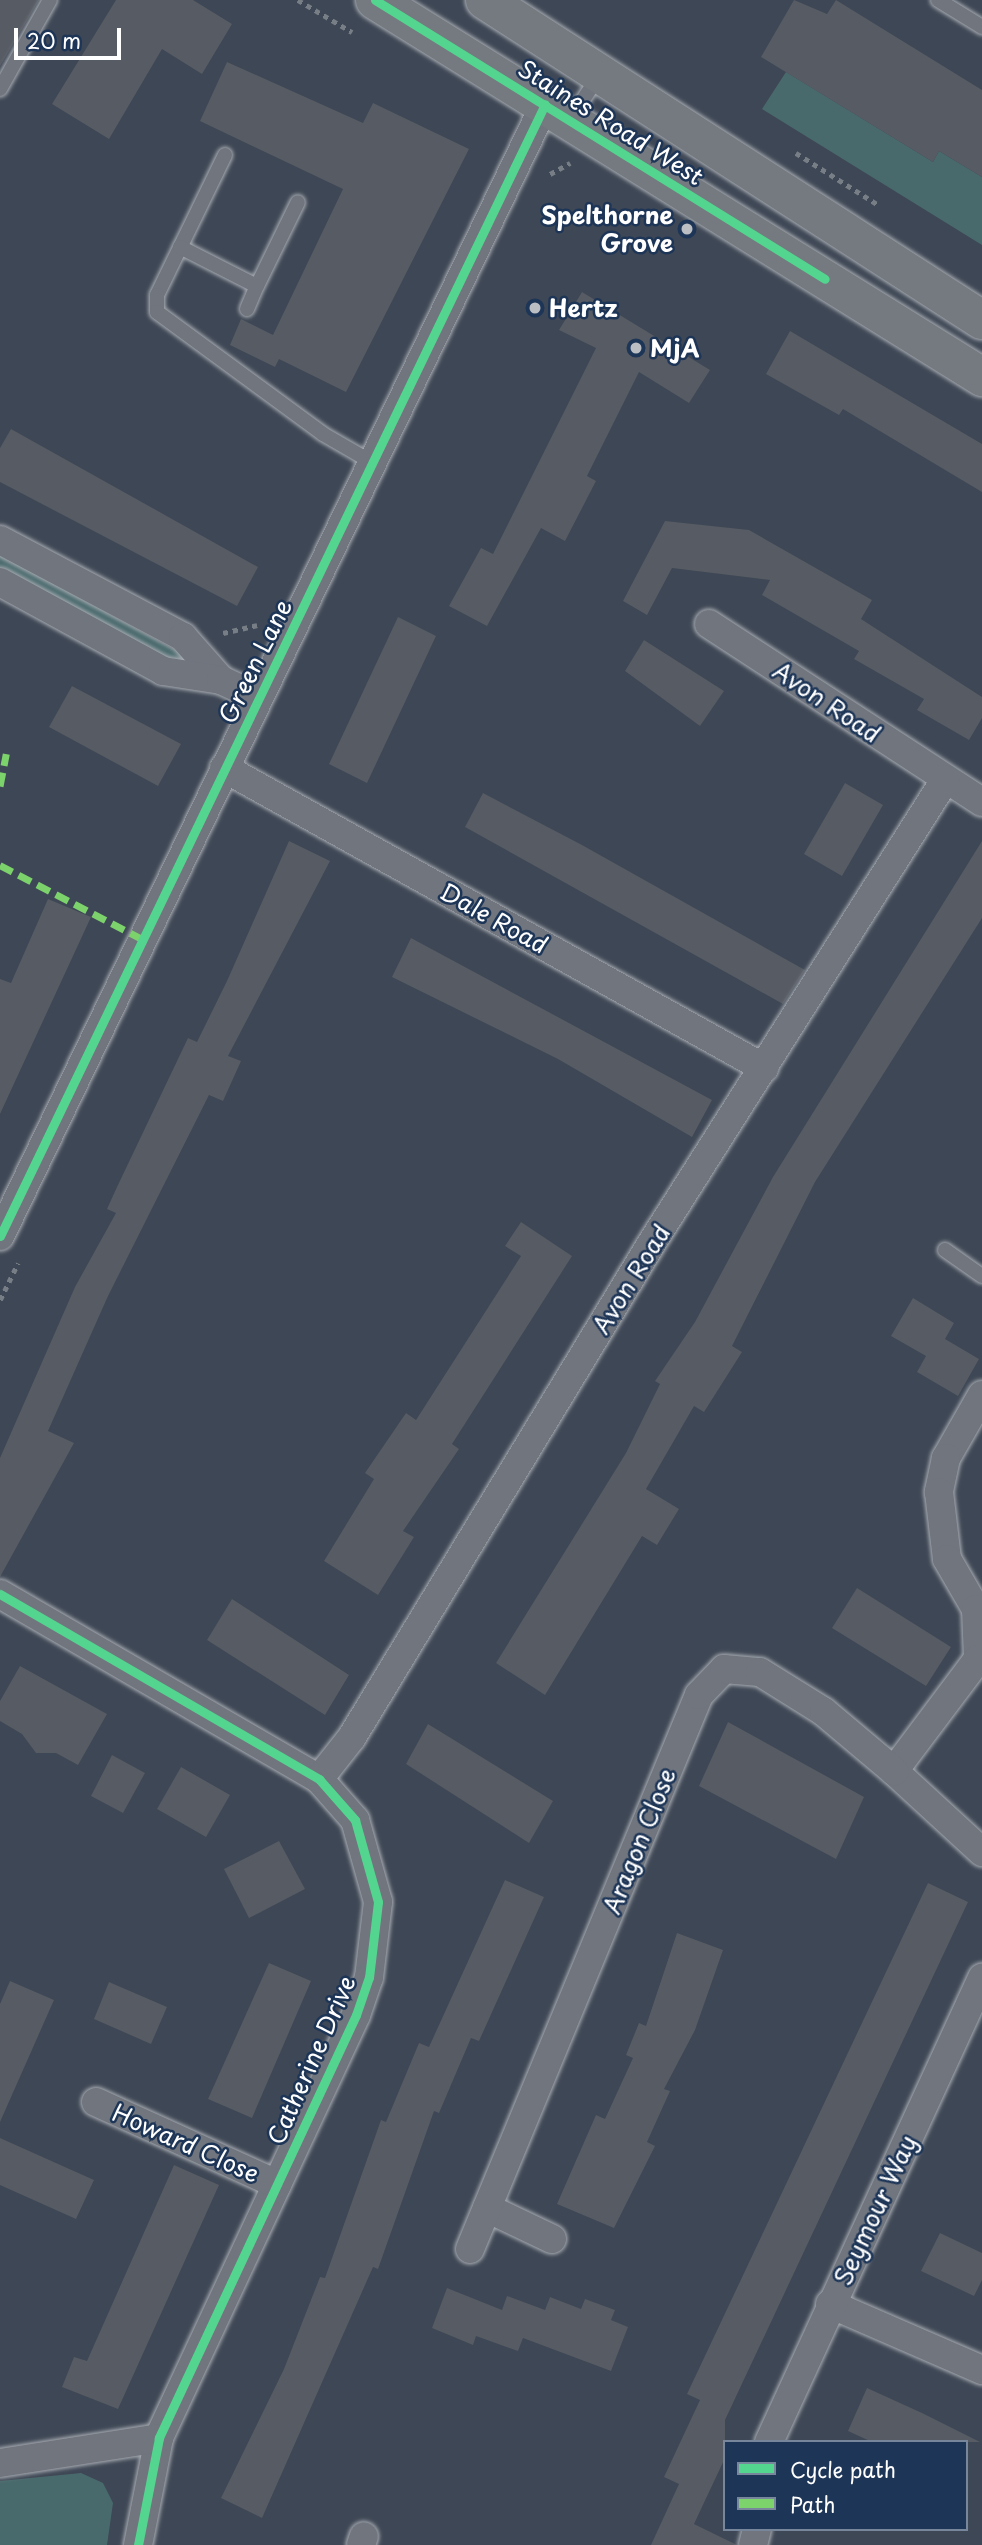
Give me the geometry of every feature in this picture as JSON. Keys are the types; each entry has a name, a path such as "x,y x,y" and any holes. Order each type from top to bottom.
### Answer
{"highway":[{"name":"Staines Road West","path":"375,0 982,377"},
{"path":"504,5 982,320"}],"street":[{"name":"Green Lane","path":"0,1236 257,697 374,464 558,112"},
{"path":"0,540 183,637 221,680"},
{"path":"0,582 163,671 221,680 257,697"},
{"name":"Avon Road","path":"709,624 982,802"},
{"name":"Dale Road","path":"224,768 764,1068"},
{"name":"Avon Road","path":"319,1779 352,1737 764,1068 945,780"},
{"path":"982,1395 946,1458 939,1492 947,1559 976,1609 978,1659 894,1770 982,1852"},
{"name":"Catherine Drive","path":"0,1594 319,1779 355,1820 370,1859 378,1902 376,1941 356,2015 159,2438 138,2545"},
{"name":"Aragon Close","path":"470,2249 699,1695 724,1669 760,1672 824,1712 894,1770"},
{"name":"Seymour Way","path":"770,2440 830,2304 982,1978"},
{"name":"Howard Close","path":"96,2102 277,2184"},
{"path":"487,2208 552,2239"},
{"path":"830,2304 982,2370"},
{"path":"0,2463 159,2438"}],"lane":[{"path":"0,89 50,0"},
{"path":"938,0 982,27"},
{"path":"558,112 602,71"},
{"path":"225,155 157,295 157,312 323,434 374,464"},
{"path":"247,309 298,202"},
{"path":"180,247 257,286"},
{"path":"945,1251 982,1276"}],"path":[{"path":"298,0 358,35"},
{"path":"262,631 268,620"}],"green space":[{"path":"786,72 933,162 939,151 982,177 982,245 762,109"},
{"path":"0,555 188,657 181,667 0,574"},
{"path":"81,2473 103,2483 113,2503 107,2545 0,2545 0,2481"}],"building":[{"path":"0,0 39,0 0,66"},
{"path":"116,0 193,0 232,24 202,74 162,49 109,139 52,104"},
{"path":"794,0 827,14 836,0 982,90 982,177 939,151 933,162 761,57"},
{"path":"227,62 363,123 373,103 469,149 346,392 279,359 275,367 230,345 241,319 273,335 343,189 200,121"},
{"path":"582,292 710,370 689,403 639,372 587,476 596,481 565,541 541,528 487,626 449,606 481,548 493,554 596,348 559,330"},
{"path":"790,331 982,444 982,492 843,409 839,415 766,374"},
{"path":"11,429 258,567 237,606 0,482 0,448"},
{"path":"665,521 749,530 872,600 861,619 982,697 982,718 969,740 917,710 924,699 854,659 859,651 762,595 770,580 672,568 647,615 623,601"},
{"path":"398,617 436,636 367,783 329,764"},
{"path":"644,640 724,691 700,726 625,671"},
{"path":"72,686 181,744 158,786 49,727"},
{"path":"845,783 883,805 842,876 804,854"},
{"path":"483,793 582,845 805,970 783,1004 465,827"},
{"path":"289,841 330,861 228,1056 241,1061 223,1101 209,1095 108,1296 48,1431 74,1443 0,1577 0,1458 75,1287 116,1213 107,1209 117,1187 188,1038 197,1042"},
{"path":"982,841 982,918 815,1182 732,1346 742,1352 704,1412 694,1406 646,1489 679,1509 657,1545 642,1536 545,1695 496,1663 626,1453 660,1384 655,1381 695,1322 773,1177"},
{"path":"48,899 91,917 0,1114 0,979 11,983"},
{"path":"411,938 712,1100 692,1137 558,1059 392,977"},
{"path":"521,1222 572,1256 452,1444 459,1449 403,1531 414,1537 378,1595 324,1561 374,1479 365,1473 406,1413 416,1420 521,1256 505,1246"},
{"path":"913,1298 954,1323 945,1339 979,1359 958,1396 917,1372 926,1356 891,1336"},
{"path":"857,1588 951,1647 926,1686 832,1628"},
{"path":"232,1599 349,1675 325,1715 207,1640"},
{"path":"20,1666 107,1714 78,1765 56,1753 36,1753 22,1734 0,1721 0,1701"},
{"path":"728,1722 864,1797 836,1859 699,1786"},
{"path":"428,1724 553,1801 529,1843 406,1764"},
{"path":"112,1755 145,1773 123,1813 91,1796"},
{"path":"181,1767 230,1795 206,1837 157,1809"},
{"path":"279,1841 305,1889 249,1918 224,1869"},
{"path":"505,1880 544,1897 479,2041 471,2038 439,2113 434,2111 378,2269 373,2267 262,2518 221,2498 284,2369 320,2277 325,2278 381,2120 386,2122 419,2043 429,2047"},
{"path":"928,1883 968,1902 725,2420 723,2462 694,2524 737,2545 651,2545 679,2484 664,2477 700,2400 687,2394"},
{"path":"677,1933 723,1950 695,2030 664,2089 670,2091 647,2142 655,2146 614,2228 557,2204 596,2115 605,2119 633,2058 626,2055 639,2023 646,2026"},
{"path":"269,1963 311,1981 252,2118 208,2099"},
{"path":"10,1981 54,2000 0,2122 0,2004"},
{"path":"109,1982 167,2007 151,2044 94,2019"},
{"path":"0,2138 94,2180 76,2219 0,2185"},
{"path":"174,2165 219,2185 118,2409 62,2387 74,2357 87,2361"},
{"path":"940,2233 982,2253 982,2280 974,2296 921,2271"},
{"path":"447,2288 502,2310 507,2296 545,2310 550,2297 581,2309 585,2299 615,2310 611,2320 628,2327 611,2371 523,2338 518,2351 476,2336 473,2345 432,2328"},
{"path":"867,2388 980,2442 868,2440 848,2431"}],"marked path":[{"path":"0,786 6,754"},
{"path":"0,865 142,939"}],"cycle path":[{"path":"375,0 825,279"},
{"path":"0,1236 545,104"},
{"path":"0,1594 319,1779 355,1820 378,1902 369,1977 356,2015 159,2438 138,2545"}],"place":[{"name":"Spelthorne Grove","path":"687,229"},
{"name":"Hertz","path":"535,308"},
{"name":"MjA","path":"636,348"}]}
